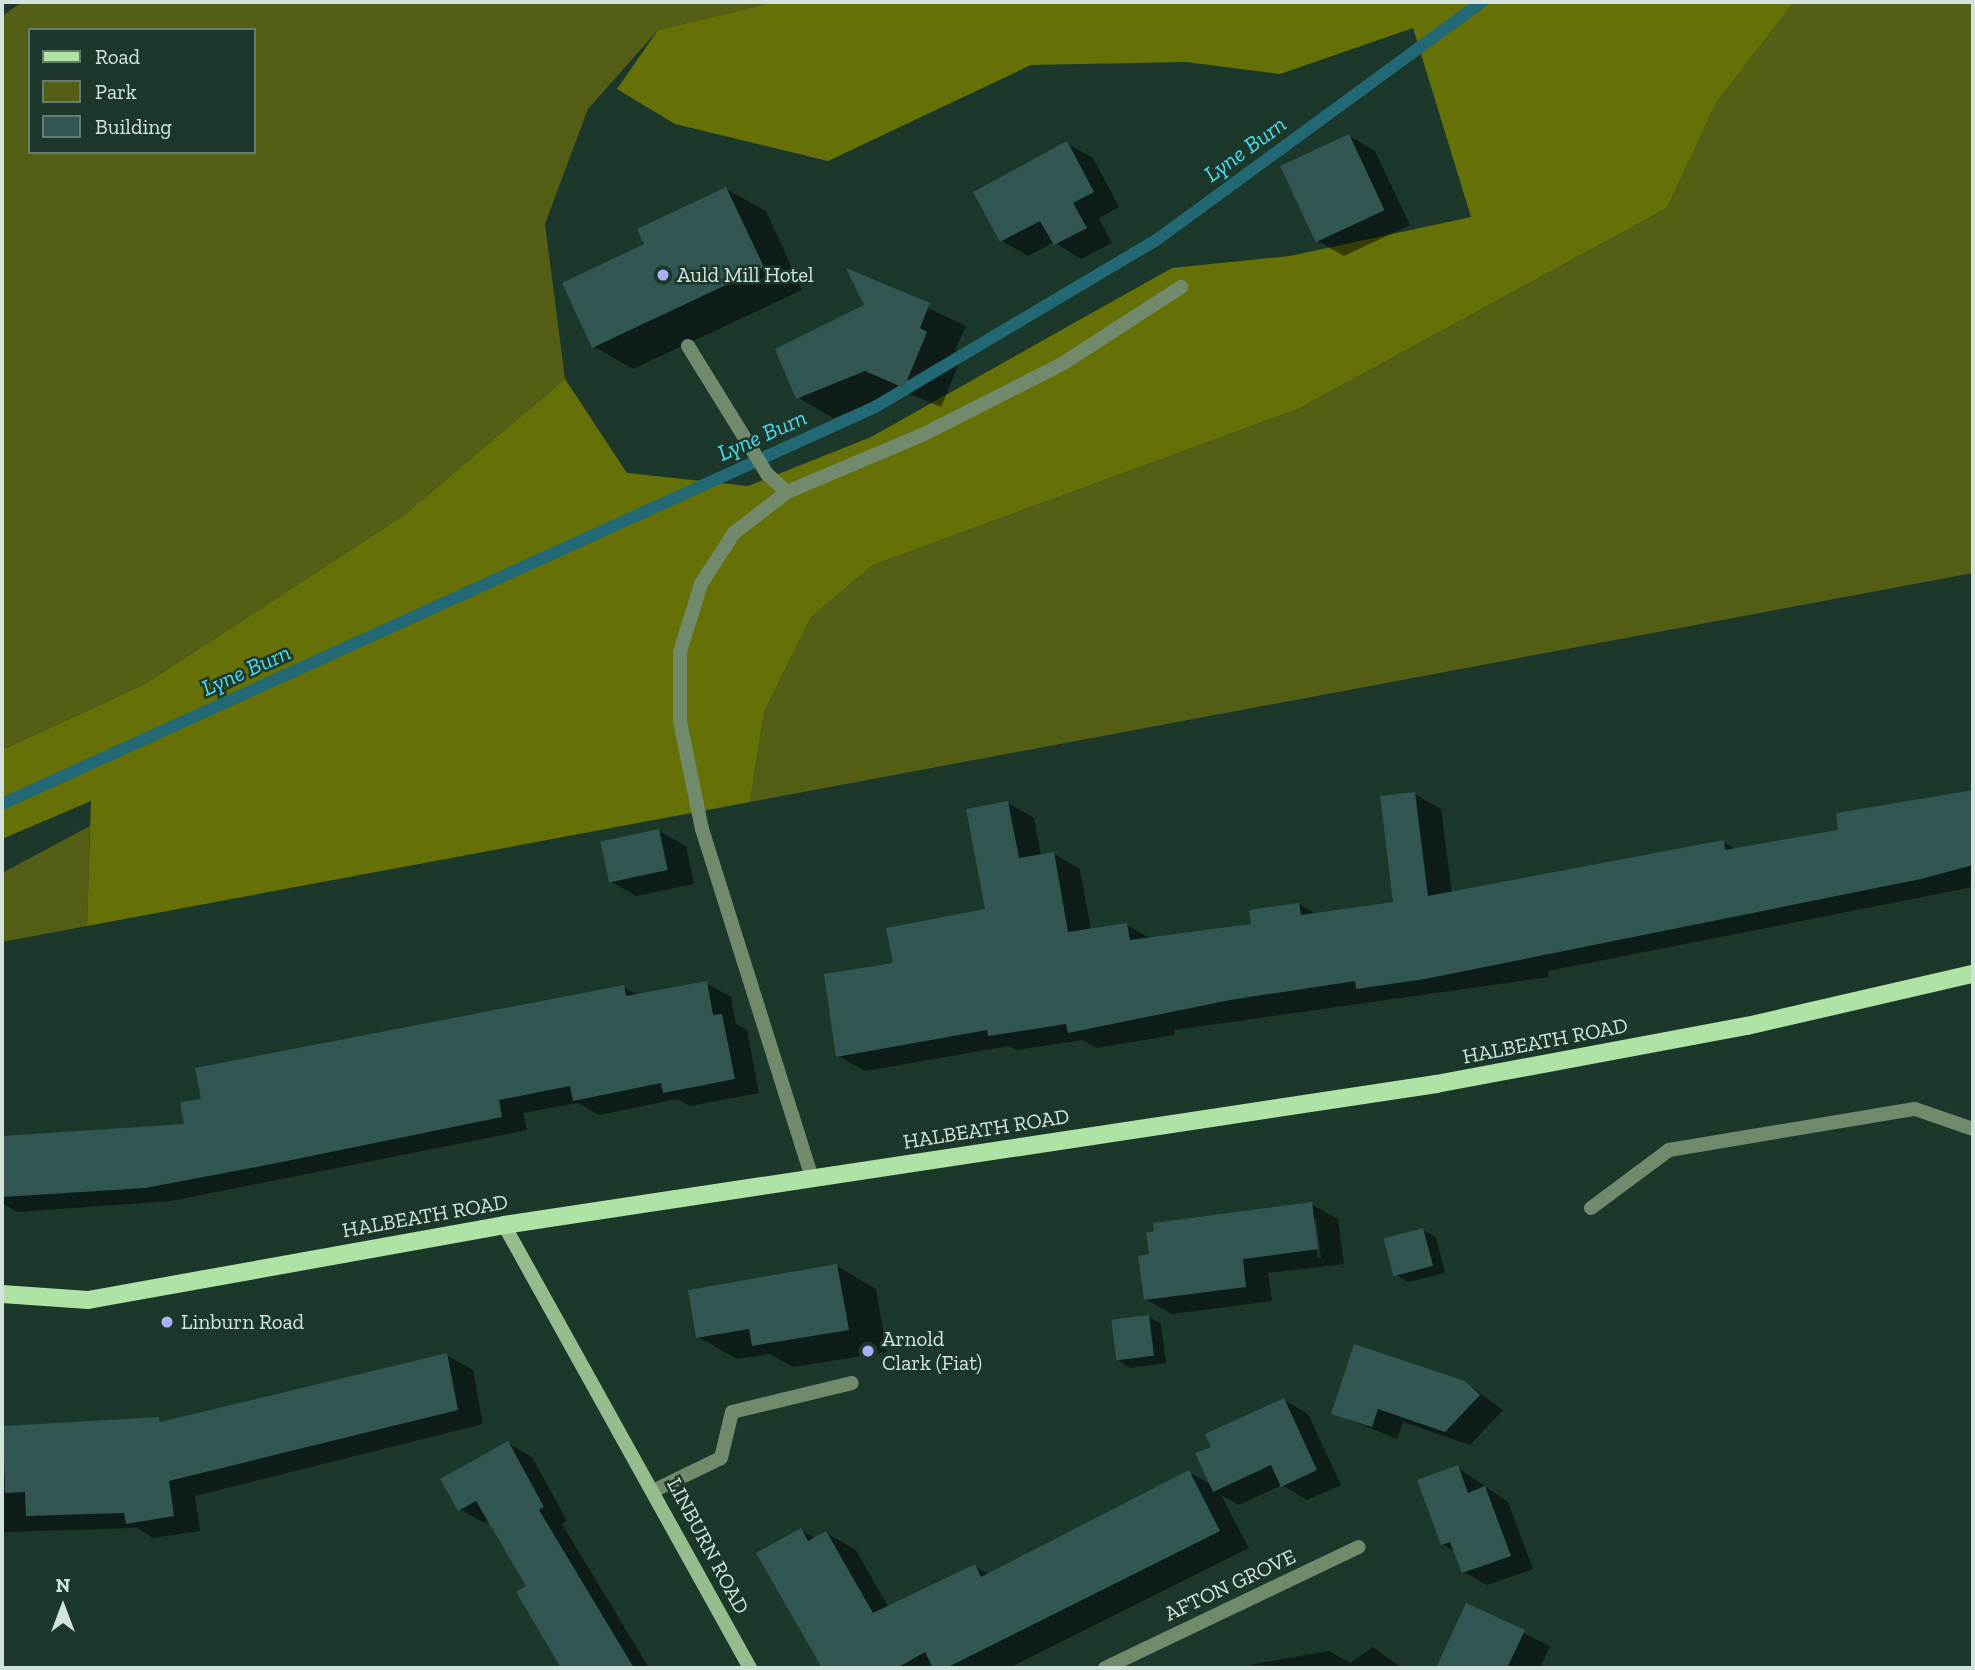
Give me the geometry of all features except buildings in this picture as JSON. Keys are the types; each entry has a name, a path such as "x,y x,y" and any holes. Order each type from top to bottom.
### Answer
{"main road":[{"name":"HALBEATH ROAD","path":"2,1294 88,1300 504,1225 1436,1084 1747,1026 1973,974"}],"street":[{"path":"812,1178 702,829 680,722 680,652 701,584 734,533 787,492 922,435 1062,364 1181,287"},
{"path":"688,346 767,474 787,492"},
{"path":"1591,1208 1669,1150 1915,1109 1973,1129"},
{"name":"LINBURN ROAD","path":"504,1225 655,1490 750,1668"},
{"path":"655,1490 721,1458 732,1412 852,1383"},
{"name":"AFTON GROVE","path":"1105,1668 1121,1665 1359,1546"}],"green space":[{"path":"22,2 776,2 658,30 588,109 545,224 565,379 403,516 145,684 2,750 2,16"},
{"path":"776,2 1794,2 1716,103 1667,208 1298,409 873,565 811,617 764,712 750,802 87,926 91,801 2,839 2,750 145,684 403,516 565,379 627,473 748,486 871,437 1172,268 1290,256 1471,217 1413,28 1280,74 1186,62 1031,65 828,161 675,124 617,89 658,30"},
{"path":"1794,2 1973,2 1973,573 750,802 764,712 811,617 873,565 1298,409 1667,208 1716,103"},
{"path":"90,826 87,926 2,942 2,873"}],"waterway":[{"name":"Lyne Burn","path":"2,804 875,407 1155,241 1482,2"}],"place":[{"name":"Auld Mill Hotel","path":"663,275"},
{"name":"Linburn Road","path":"167,1322"},
{"name":"Arnold Clark (Fiat)","path":"868,1351"}]}
